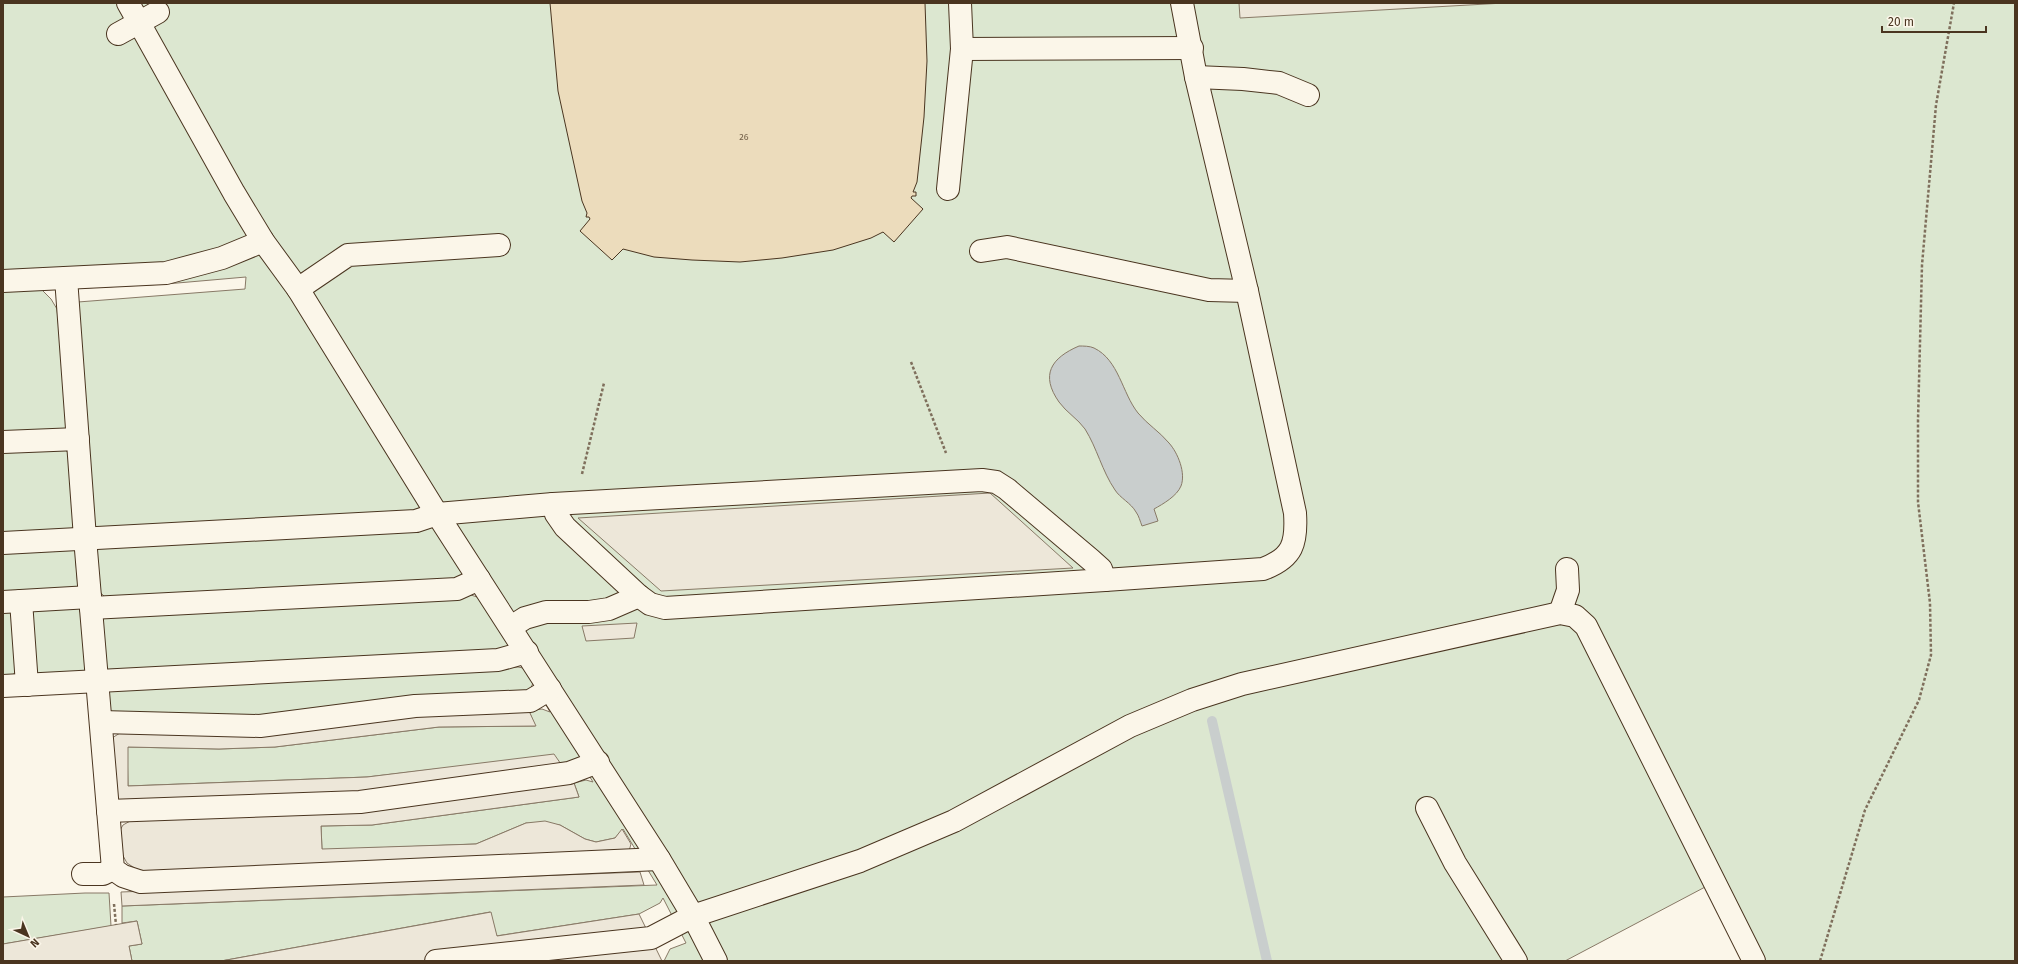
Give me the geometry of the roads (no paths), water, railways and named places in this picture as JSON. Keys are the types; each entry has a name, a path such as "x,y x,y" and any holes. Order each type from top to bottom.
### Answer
{"lane":[{"path":"128,3 234,193 263,241 298,289 437,514 598,762 693,916 716,961"},
{"path":"948,189 962,48 960,3"},
{"path":"553,504 556,514 565,527 639,596 650,604 664,608 1263,569 1285,558 1296,538 1295,513 1247,291 1196,77 1192,48 1182,3"},
{"path":"118,34 158,12"},
{"path":"962,48 1192,48"},
{"path":"1196,77 1279,83 1308,95"},
{"path":"3,281 166,273 222,258 263,241"},
{"path":"298,289 348,255 499,245"},
{"path":"981,250 1007,247 1209,290 1247,291"},
{"path":"66,278 90,603 113,869"},
{"path":"3,442 78,438"},
{"path":"3,543 416,521 437,514 553,504 982,480 996,482 1007,489 1091,560 1100,569 1105,580"},
{"path":"1560,613 1568,590 1566,569"},
{"path":"27,685 12,601 90,603 457,589 479,579"},
{"path":"510,627 524,618 546,612 590,612 609,609 639,596"},
{"path":"436,961 651,938 693,916 860,861 954,821 1130,726 1192,700 1242,684 1560,613 1575,616 1586,626 1754,961"},
{"path":"3,686 498,660 527,652"},
{"path":"101,722 260,726 415,706 530,701 550,689"},
{"path":"108,811 360,802 569,774 598,762"},
{"path":"1427,808 1455,863 1516,961"},
{"path":"113,869 123,876 141,882 659,859"},
{"path":"83,874 103,874 113,869"}],"waterway":[{"path":"1212,721 1267,961"}]}
